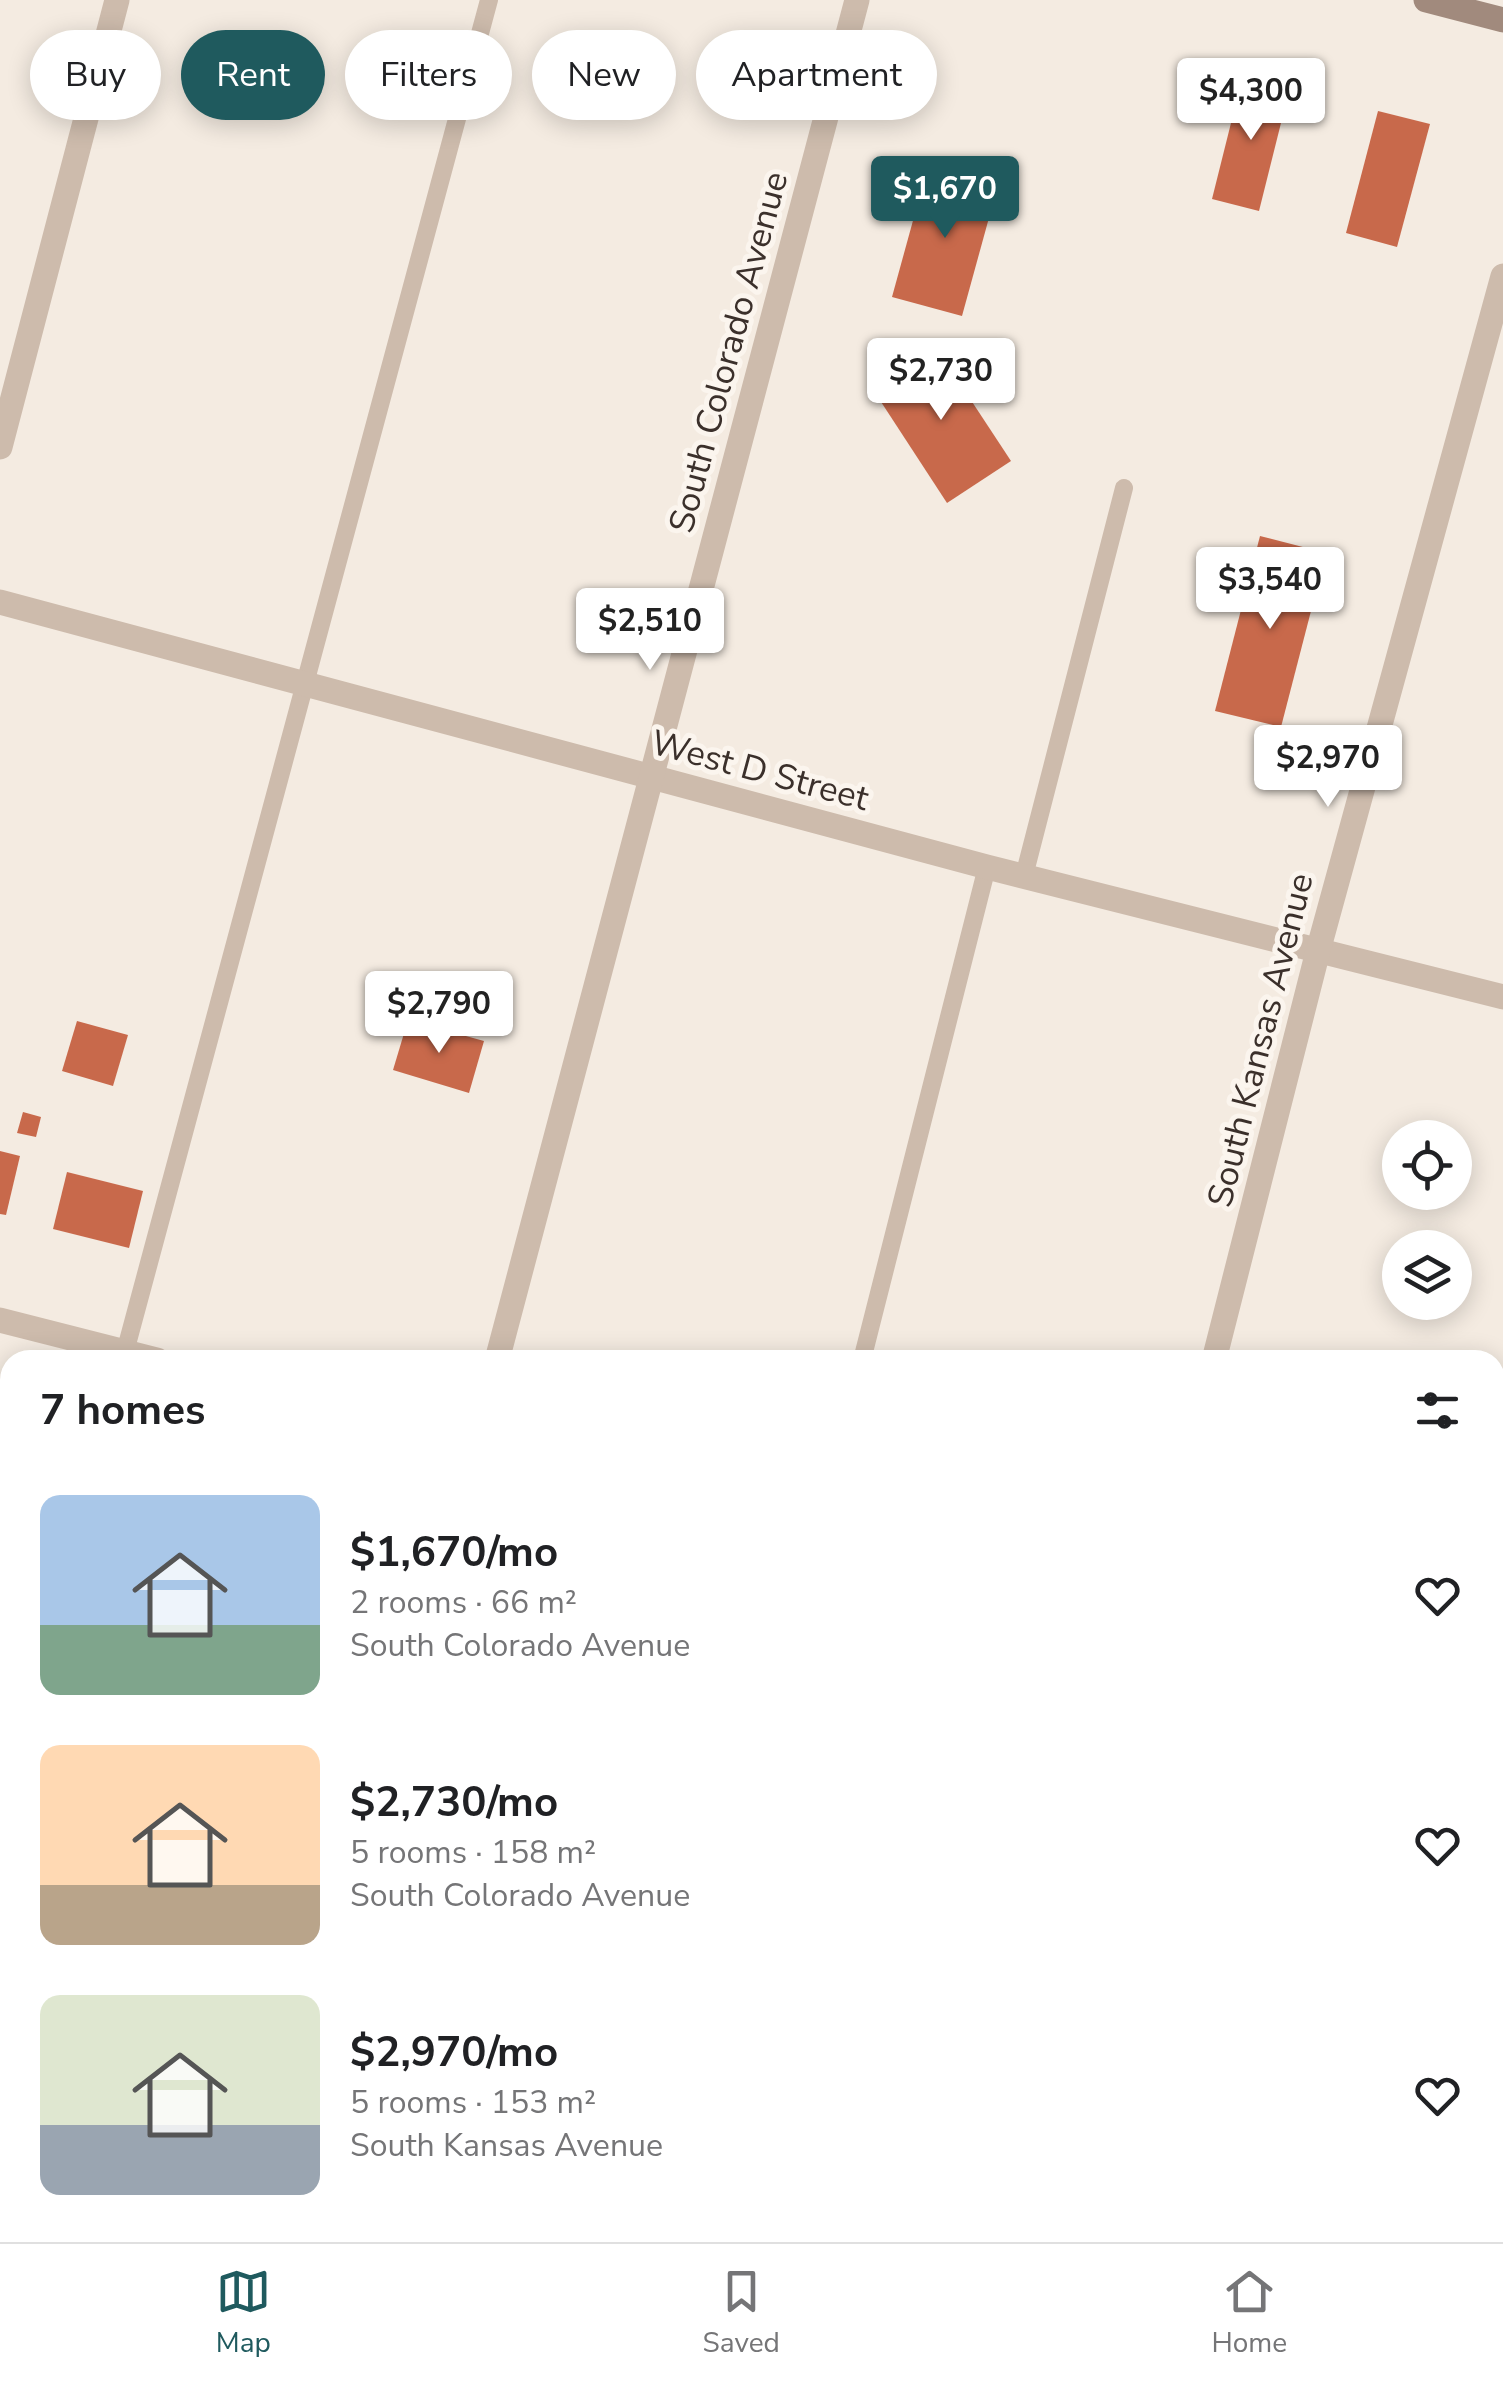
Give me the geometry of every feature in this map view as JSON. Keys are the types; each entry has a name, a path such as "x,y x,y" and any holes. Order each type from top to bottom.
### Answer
{"main road":[{"path":"1426,0 1503,20"}],"street":[{"path":"0,447 117,0"},
{"name":"South Colorado Avenue","path":"500,1350 857,0"},
{"name":"South Kansas Avenue","path":"1217,1350 1318,950 1503,276"},
{"name":"West D Street","path":"0,602 986,867 1503,997"},
{"path":"0,1320 117,1350"}],"lane":[{"path":"126,1350 488,0"},
{"path":"1024,876 1124,488"},
{"path":"865,1350 986,867"}],"building":[{"path":"1243,75 1290,87 1259,211 1212,199"},
{"path":"1378,111 1430,124 1397,247 1346,233"},
{"path":"928,166 998,185 962,316 892,297"},
{"path":"934,344 1011,461 947,503 870,385"},
{"path":"1260,536 1326,553 1281,727 1215,711"},
{"path":"408,1020 484,1041 469,1093 393,1070"},
{"path":"77,1021 128,1035 113,1086 62,1071"},
{"path":"23,1112 41,1117 36,1137 17,1133"},
{"path":"0,1151 20,1156 6,1215 0,1214"},
{"path":"67,1172 143,1191 129,1248 53,1229"}]}
